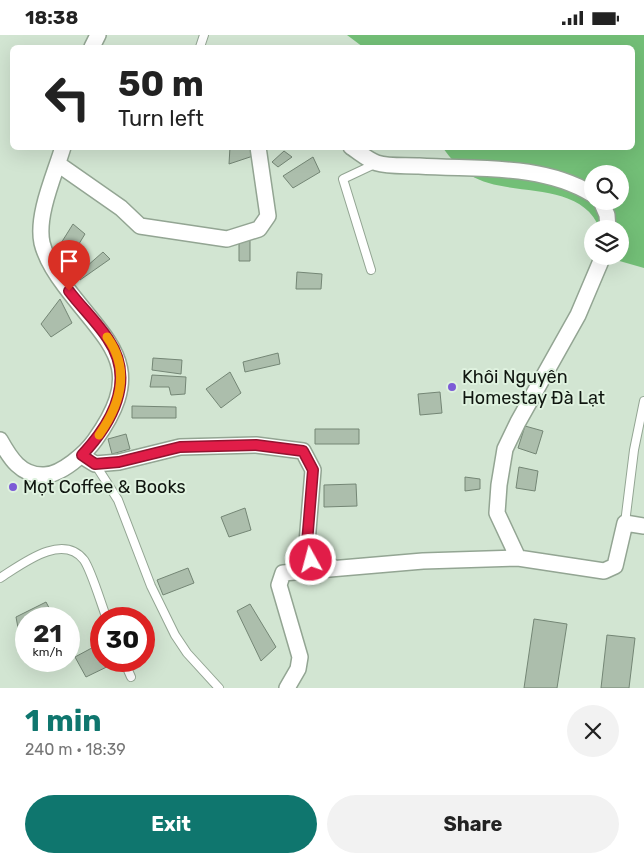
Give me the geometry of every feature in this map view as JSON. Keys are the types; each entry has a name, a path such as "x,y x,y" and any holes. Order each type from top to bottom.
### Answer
{"street":[{"path":"62,150 42,217 40,232 42,245 57,276 109,340 120,368 118,401 89,460"},
{"path":"58,163 121,208 140,226 227,239 259,229 268,216 258,150"},
{"path":"356,150 378,163 439,167 481,167 547,175 578,185 584,189"},
{"path":"518,558 497,513 498,485 505,449 518,422 578,315 599,265"},
{"path":"0,440 14,463 26,472 39,476 50,475 89,460 119,462 180,447 256,445 303,451 313,470 307,543 311,560 337,568"},
{"path":"288,688 298,669 300,657 279,585 283,573 423,561 518,558 604,571 615,566 625,523 644,526"}],"lane":[{"path":"370,270 343,179 378,163"},
{"path":"625,523 634,450 644,401"},
{"path":"89,460 118,499 151,586 175,635 187,653 219,688"},
{"path":"0,578 46,552 57,548 66,550 84,561 102,607"},
{"path":"129,672 131,677"}],"green space":[{"path":"347,35 644,35 644,268 629,264 629,220 594,220 586,210 629,210 629,165 584,165 584,208 577,202 560,196 486,182 462,169 444,150 635,150 635,45 360,45"}],"building":[{"path":"230,150 254,150 253,156 229,164"},
{"path":"284,151 292,157 278,167 272,162"},
{"path":"313,157 320,172 293,188 283,176"},
{"path":"73,224 85,234 74,252 58,248"},
{"path":"250,237 250,261 239,261 239,240"},
{"path":"103,252 110,259 80,280 78,274"},
{"path":"297,272 322,274 321,289 296,289"},
{"path":"60,299 72,323 51,337 41,324"},
{"path":"278,353 280,364 245,372 243,362"},
{"path":"153,358 182,360 181,374 152,370"},
{"path":"230,372 241,393 221,408 206,389"},
{"path":"152,375 186,377 185,394 171,395 169,387 150,387"},
{"path":"440,392 442,413 420,415 418,394"},
{"path":"132,406 176,407 176,418 132,418"},
{"path":"525,426 543,431 536,454 518,448"},
{"path":"315,429 359,429 359,444 315,444"},
{"path":"126,434 130,449 112,454 108,439"},
{"path":"519,467 538,471 535,491 516,488"},
{"path":"465,477 480,479 480,489 465,491"},
{"path":"356,484 357,506 324,507 324,485"},
{"path":"245,508 251,530 229,537 221,517"},
{"path":"188,568 194,583 163,595 157,580"},
{"path":"46,602 49,607 36,607"},
{"path":"250,604 276,647 261,661 237,611"},
{"path":"534,619 567,624 557,688 524,688"},
{"path":"607,635 635,638 629,688 601,688"},
{"path":"90,649 90,672 96,672 86,677 80,666 80,654"}],"slow traffic":[{"path":"99,435 118,401 121,387 120,368 107,337"}],"place":[{"name":"Khôi Nguyên Homestay Đà Lạt","path":"452,387"},
{"name":"Mọt Coffee & Books","path":"13,487"}],"route":[{"path":"69,291 109,340 120,368 121,387 118,401 106,425 90,448 82,455 95,464 119,462 180,447 211,445 256,445 303,451 313,470 307,543 311,560"}]}
